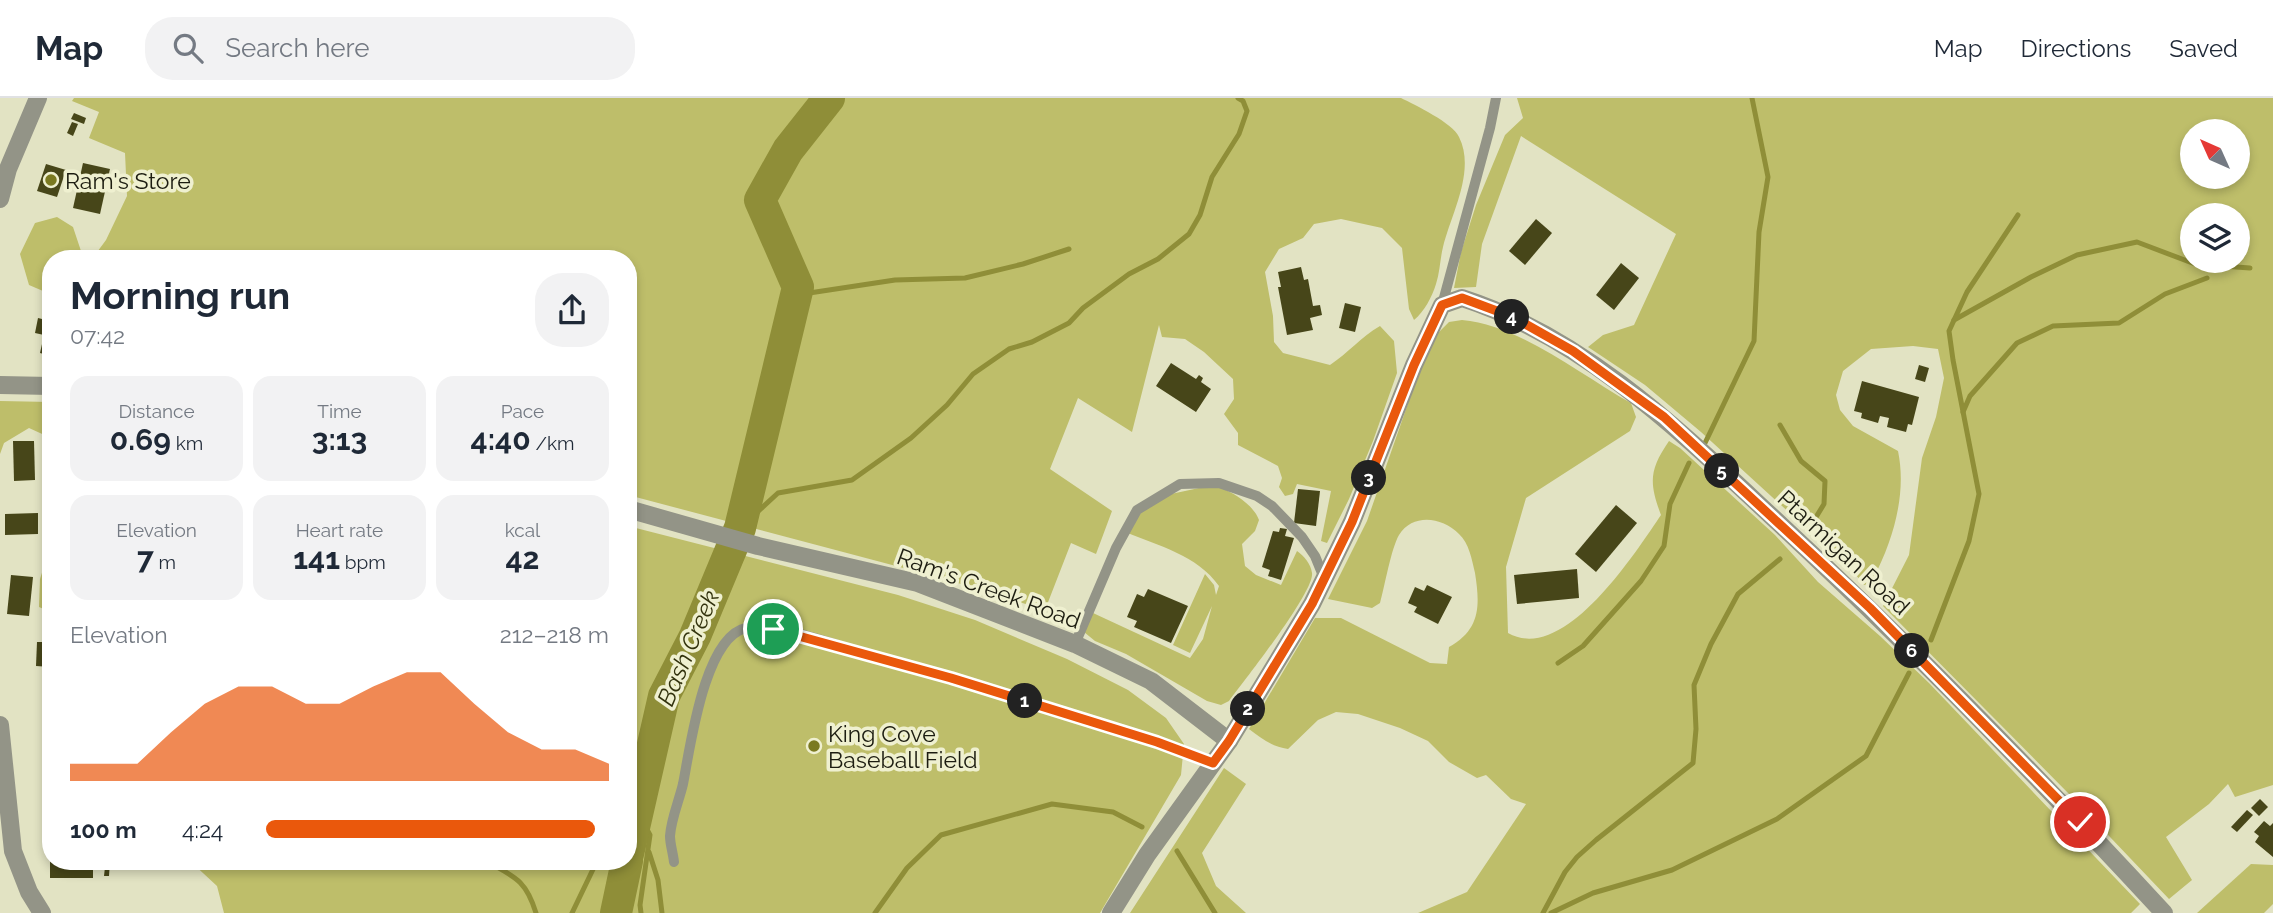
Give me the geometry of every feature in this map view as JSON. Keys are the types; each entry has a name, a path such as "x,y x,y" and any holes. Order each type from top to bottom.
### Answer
{"street":[{"path":"0,199 8,169 38,98"},
{"name":"Ptarmigan Road","path":"1442,305 1462,298 1513,317 1573,351 1664,417 1870,608 2080,822 2164,913"},
{"path":"1111,913 1147,855 1229,741 1312,604 1352,522 1414,365 1442,305"},
{"path":"0,385 42,386"},
{"name":"Ram's Creek Road","path":"637,512 758,546 918,583 1075,644 1151,681 1229,741"},
{"path":"0,725 13,851 29,892 42,913"}],"lane":[{"path":"1442,305 1496,98"},
{"path":"1075,644 1116,548 1137,510 1180,484 1219,483 1257,496 1272,506 1302,537 1315,556 1324,578"},
{"path":"674,862 670,835 698,709 708,676 725,642 744,628 773,629 799,635 951,678 1157,742 1213,763"}],"shaded area":[{"path":"74,98 1401,98 1433,115 1455,132 1464,150 1465,164 1464,178 1443,247 1436,284 1427,304 1414,320 1409,309 1402,248 1382,228 1341,219 1314,224 1303,238 1279,249 1265,272 1273,316 1274,342 1283,353 1330,365 1380,326 1394,341 1397,373 1373,441 1327,543 1321,541 1331,491 1297,484 1293,494 1285,496 1279,487 1282,478 1278,466 1238,445 1238,433 1224,414 1234,399 1233,379 1204,352 1185,339 1162,337 1159,325 1132,432 1078,398 1050,469 1112,511 1096,554 1071,543 1045,610 945,579 637,497 637,250 99,250 127,196 125,153 89,138 99,112 72,101"},
{"path":"1517,98 2273,98 2273,785 2235,797 2228,784 2209,804 2166,837 2192,880 2169,899 1883,606 1909,555 1922,458 1936,417 1944,378 1938,349 1913,346 1871,349 1843,371 1836,395 1840,410 1853,426 1898,451 1900,467 1901,484 1892,532 1874,577 1870,583 1864,585 1852,570 1701,432 1645,385 1588,347 1603,335 1634,325 1676,234 1521,136 1482,244 1476,287 1454,288 1461,252 1476,205 1505,135 1523,118"},
{"path":"57,217 73,227 81,250 42,250 42,291 29,285 20,254 35,223"},
{"path":"1462,320 1506,331 1550,353 1631,403 1636,417 1630,431 1526,498 1506,567 1508,633 1530,639 1552,633 1574,620 1616,577 1661,515 1654,494 1653,477 1658,460 1669,441 1775,535 1818,582 1929,683 2140,904 2131,913 1418,913 1467,892 1526,804 1511,799 1486,775 1477,778 1449,762 1428,741 1358,714 1336,712 1318,720 1288,749 1262,739 1249,729 1315,618 1341,618 1430,663 1447,664 1449,647 1460,640 1473,624 1478,596 1470,552 1459,534 1436,521 1412,523 1399,535 1380,603 1372,608 1328,599 1367,521 1419,372 1436,335 1449,322"},
{"path":"0,401 42,402 42,434 29,428 4,443 0,454"},
{"path":"1216,487 1226,490 1243,501 1257,515 1259,520 1255,531 1242,544 1245,566 1256,575 1281,585 1297,551 1307,560 1312,573 1302,598 1277,636 1229,701 1221,705 1207,701 1126,654 1095,641 1084,632 1093,613 1190,658 1203,639 1212,606 1190,653 1173,645 1205,574 1214,585 1216,595 1219,586 1200,566 1189,559 1125,532 1132,516 1171,494"},
{"path":"637,528 898,595 975,620 1067,659 1128,690 1166,718 1184,744 1181,775 1100,913 224,913 217,886 200,870 637,870"},
{"path":"42,573 42,608 39,607"},
{"path":"1224,768 1246,784 1202,853 1216,886 1246,913 1130,913"},
{"path":"2251,864 2273,865 2273,904 2264,913 2197,913"}],"building":[{"path":"74,113 86,118 84,124 71,119"},
{"path":"72,122 78,124 73,136 67,133"},
{"path":"83,163 110,169 100,214 73,208"},
{"name":"Ram's Store","path":"46,164 66,170 57,197 37,191"},
{"path":"1536,219 1552,233 1525,265 1509,251"},
{"path":"1621,263 1639,278 1614,310 1596,295"},
{"path":"1301,267 1304,280 1308,279 1313,306 1320,305 1322,315 1310,318 1313,330 1287,335 1278,287 1281,287 1278,272"},
{"path":"1345,303 1361,307 1355,332 1339,328"},
{"path":"38,318 42,319 42,335 35,333"},
{"path":"1171,363 1196,379 1199,375 1203,378 1201,382 1211,389 1196,412 1156,386"},
{"path":"1919,365 1929,368 1925,382 1915,379"},
{"path":"1862,381 1919,397 1912,425 1908,424 1906,432 1887,427 1889,418 1880,416 1878,423 1861,418 1862,413 1854,411"},
{"path":"13,441 34,441 35,480 14,481"},
{"path":"1298,489 1320,491 1316,526 1294,523"},
{"path":"1616,505 1637,523 1596,572 1575,554"},
{"path":"38,513 38,534 5,535 5,514"},
{"path":"1280,528 1287,529 1285,536 1294,538 1281,580 1268,576 1270,570 1262,567 1273,531 1279,532"},
{"path":"1577,569 1579,598 1517,604 1514,575"},
{"path":"11,575 33,577 29,616 7,614"},
{"path":"1427,585 1452,597 1438,624 1414,612 1417,607 1408,603 1415,587 1424,591"},
{"path":"1148,589 1188,606 1171,643 1134,627 1137,621 1127,617 1137,594 1144,597"},
{"path":"37,642 42,642 42,666 36,666"},
{"path":"2260,799 2268,807 2259,816 2251,808"},
{"path":"2247,810 2253,815 2237,832 2231,827"},
{"path":"2264,821 2270,826 2273,823 2273,857 2255,842 2259,836 2254,832"},
{"path":"50,870 93,870 93,878 50,878"}],"waterway":[{"path":"637,814 664,696 695,636 740,528 798,287 760,200 788,150 829,98"},
{"path":"740,528 778,493 852,480 911,438 947,405 973,374 1009,349 1032,342 1069,323 1083,308 1129,274 1158,259 1189,234 1200,215 1212,177 1239,134 1247,111 1243,101 1238,98"},
{"path":"1705,443 1754,341 1759,232 1768,177 1752,98"},
{"path":"1931,640 1969,541 1979,494 1949,331 1967,292 2018,215"},
{"path":"1954,320 2077,255 2137,242 2180,258"},
{"path":"796,295 895,280 965,278 1069,249"},
{"path":"1963,412 1970,396 2017,343 2053,326 2119,323 2165,294 2207,278"},
{"path":"1780,425 1801,461 1825,481 1824,504 1810,527"},
{"path":"1558,663 1583,646 1641,581 1664,546 1670,504 1689,463"},
{"path":"1543,913 1565,872 1577,857 1693,763 1696,729 1694,685 1711,644 1738,594 1780,559"},
{"path":"1551,913 1593,893 1672,870 1777,819 1866,756 1909,673"},
{"path":"875,913 907,868 941,835 1052,804 1113,812 1142,827"},
{"path":"637,811 650,835 641,913"},
{"path":"1177,851 1215,913"},
{"path":"649,852 658,880 662,913"},
{"path":"503,870 523,886 536,913"},
{"path":"572,913 593,870"},
{"name":"Bash Creek","path":"616,913 625,870"}],"place":[{"name":"Ram's Store","path":"51,180"},
{"name":"King Cove Baseball Field","path":"814,746"}],"route":[{"path":"773,629 951,678 1157,742 1213,763 1312,604 1352,522 1414,365 1442,305 1462,298 1513,317 1573,351 1664,417 1870,608 2080,822"}]}
